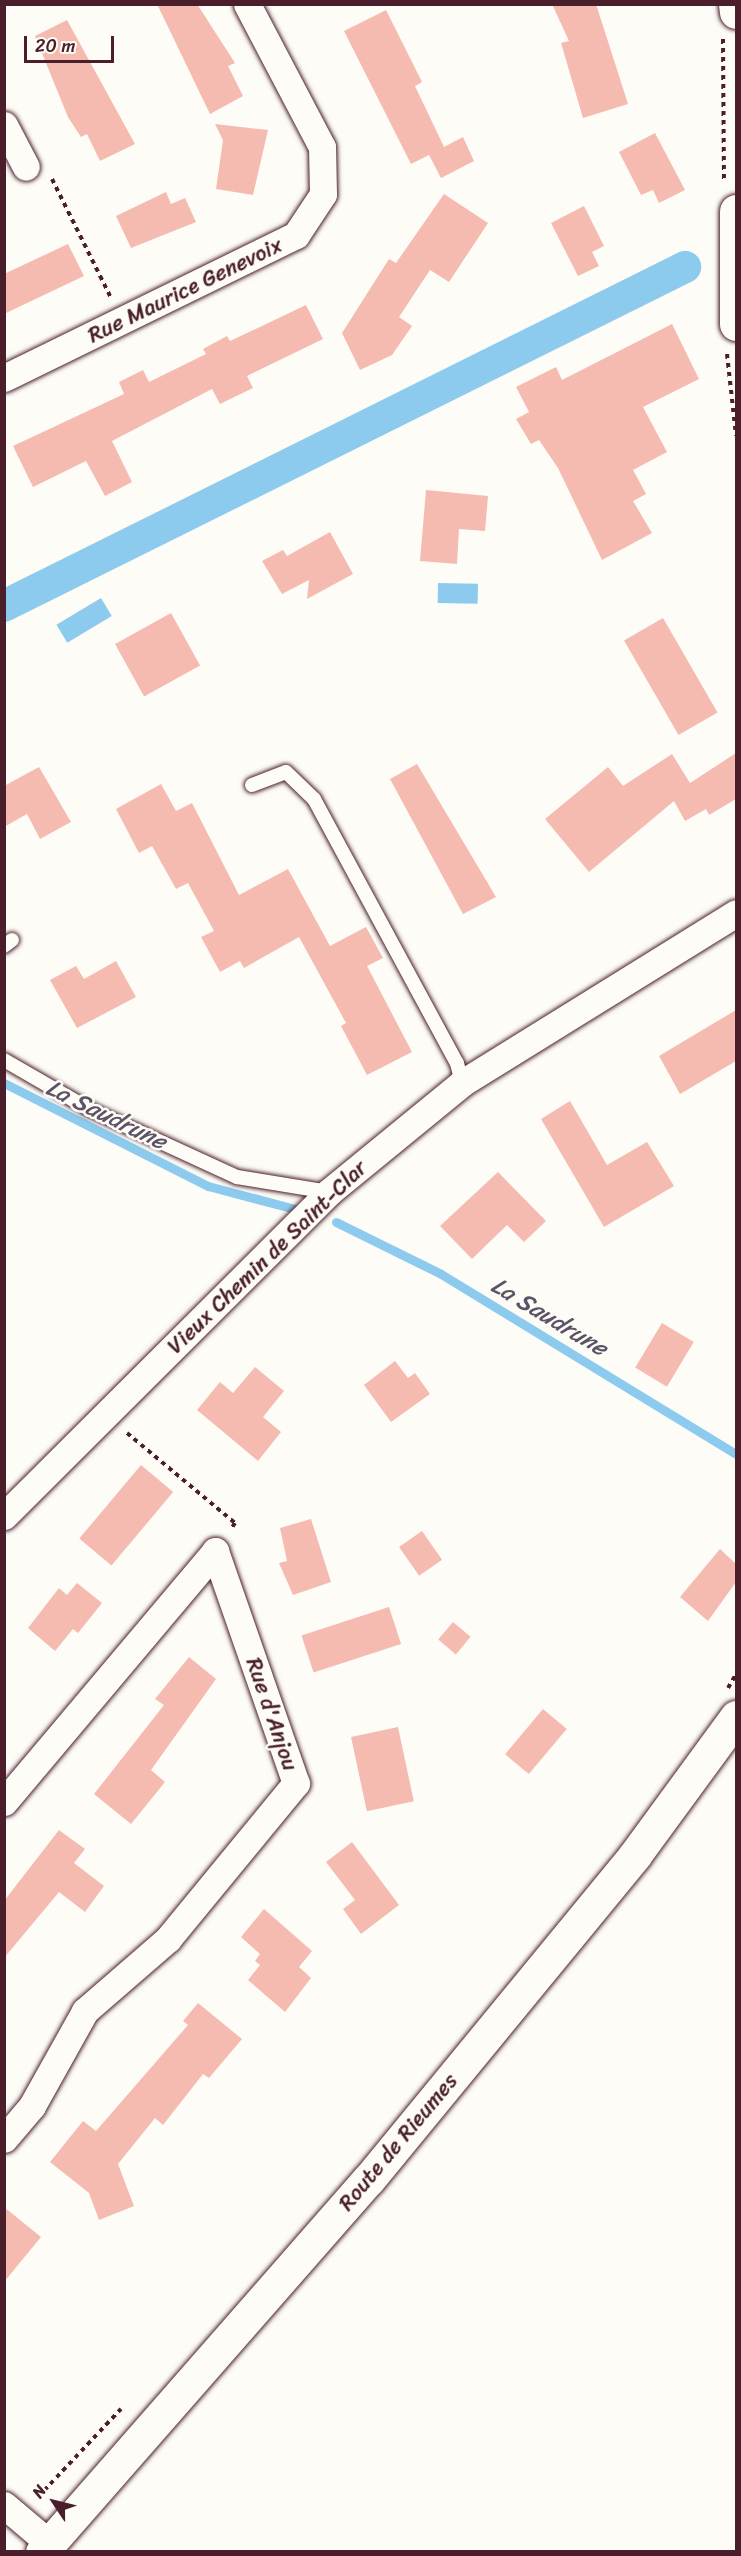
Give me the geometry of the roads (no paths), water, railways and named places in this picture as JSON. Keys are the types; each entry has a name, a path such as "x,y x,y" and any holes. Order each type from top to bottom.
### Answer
{"main road":[{"path":"735,4 736,12"},
{"path":"736,211 736,324"},
{"name":"Route de Rieumes","path":"46,2547 369,2179 635,1855 736,1717"}],"street":[{"name":"Rue Maurice Genevoix","path":"4,378 296,235 323,194 322,147 247,4"},
{"path":"4,125 26,167"},
{"name":"Vieux Chemin de Saint-Clar","path":"4,1516 329,1192 462,1083 736,913"},
{"name":"Rue d'Anjou","path":"4,1802 215,1551 296,1783 168,1940 85,2011 32,2106 4,2139"},
{"path":"4,2505 46,2547"}],"lane":[{"path":"252,784 286,772 314,799 457,1063 462,1083"},
{"path":"4,1060 89,1109 237,1177 329,1192"}],"water":[{"path":"438,583 478,584 478,604 438,603"},
{"path":"101,598 112,616 67,643 56,625"}],"waterway":[{"path":"4,606 685,267"},
{"name":"La Saudrune","path":"4,1083 208,1186 295,1209"},
{"name":"La Saudrune","path":"336,1222 441,1274 736,1454"}]}
